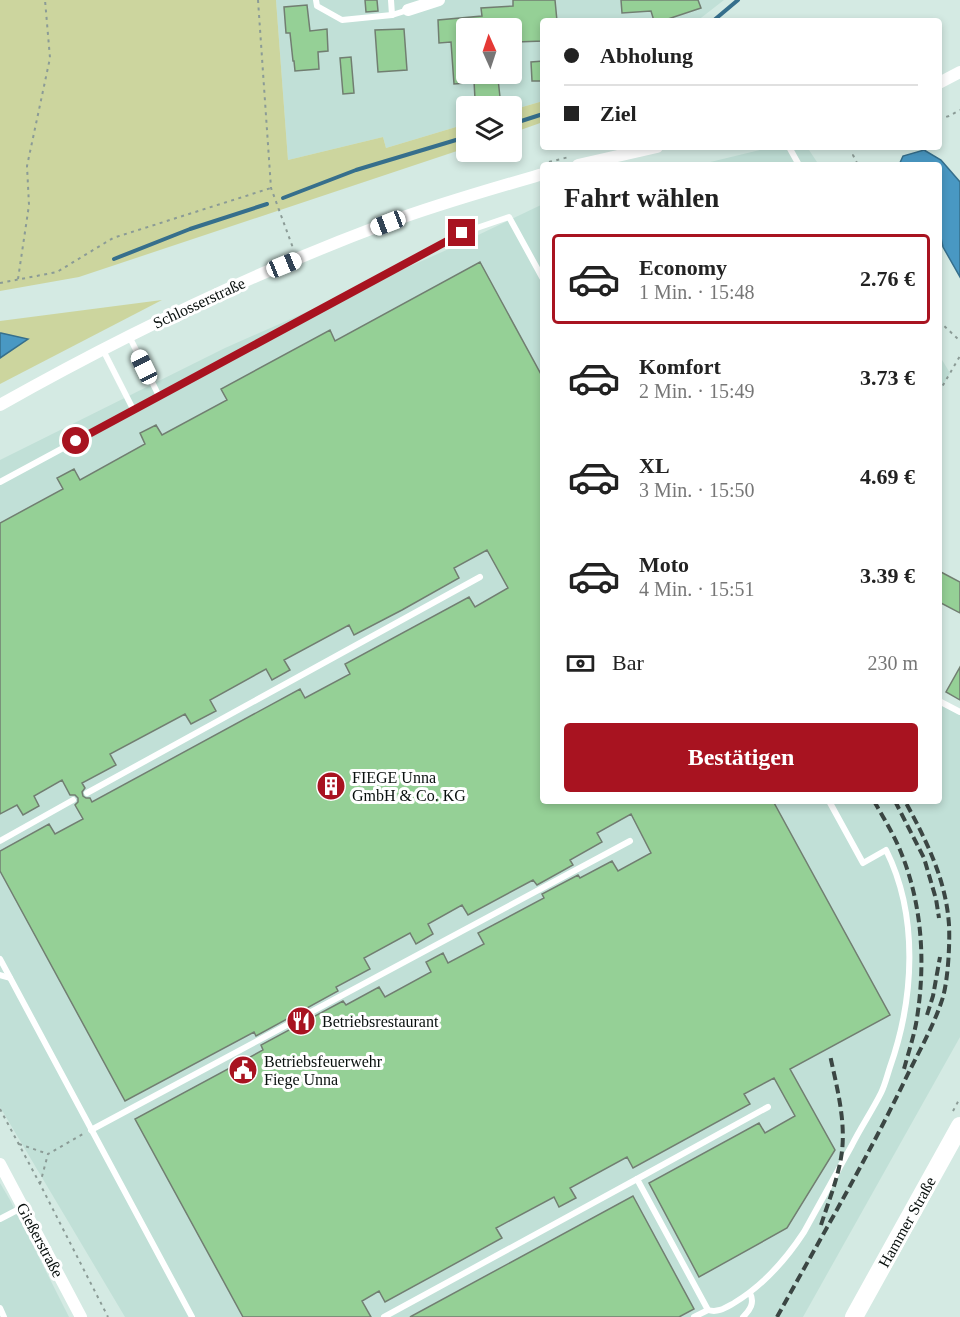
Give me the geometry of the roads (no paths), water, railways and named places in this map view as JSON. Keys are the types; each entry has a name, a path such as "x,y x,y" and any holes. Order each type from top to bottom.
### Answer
{"main road":[{"name":"Hammer Straße","path":"854,1317 960,1126"}],"street":[{"path":"408,10 439,0"},
{"path":"942,81 960,72"},
{"path":"591,162 644,150"},
{"name":"Schlosserstraße","path":"0,405 129,336 284,265 366,232 467,196 540,175"},
{"name":"Gießerstraße","path":"0,1164 81,1317"}],"lane":[{"path":"316,0 317,6 342,20 392,15 408,10"},
{"path":"391,0 392,15"},
{"path":"0,482 462,233 509,217 540,274"},
{"path":"129,336 159,396"},
{"path":"103,349 134,409"},
{"path":"87,793 480,577"},
{"path":"942,703 960,712"},
{"path":"0,841 73,800"},
{"path":"694,1317 708,1310 719,1311 750,1293 792,1251 882,1092 897,1047 907,1001 909,953 902,893 886,850 863,863 831,804"},
{"path":"91,1130 630,841"},
{"path":"0,959 192,1317"},
{"path":"0,975 10,978"},
{"path":"384,1317 768,1107"},
{"path":"637,1179 708,1310"},
{"path":"0,1219 23,1207"},
{"path":"743,1317 753,1303 750,1293"},
{"path":"0,1308 4,1317"}],"water":[{"path":"924,150 941,160 960,182 960,277 942,242 942,162 900,162 903,156"},
{"path":"1,333 28,339 0,358"}],"waterway":[{"path":"717,18 738,0"},
{"path":"522,121 540,115"},
{"path":"283,198 356,170 456,140"},
{"path":"114,259 190,229 267,204"}],"railway":[{"path":"876,804 900,850 914,892 918,914 921,980 915,1030 904,1069"},
{"path":"897,804 924,858 939,918"},
{"path":"777,1317 875,1140 926,1039 943,997 949,951 949,925 944,892 934,860 907,804"},
{"path":"927,1015 940,957"},
{"path":"821,1225 837,1175 843,1145 840,1106 830,1055"}],"place":[{"name":"FIEGE Unna GmbH & Co. KG","path":"331,786"},
{"name":"Betriebsrestaurant","path":"301,1021"},
{"name":"Betriebsfeuerwehr Fiege Unna","path":"243,1070"}]}
